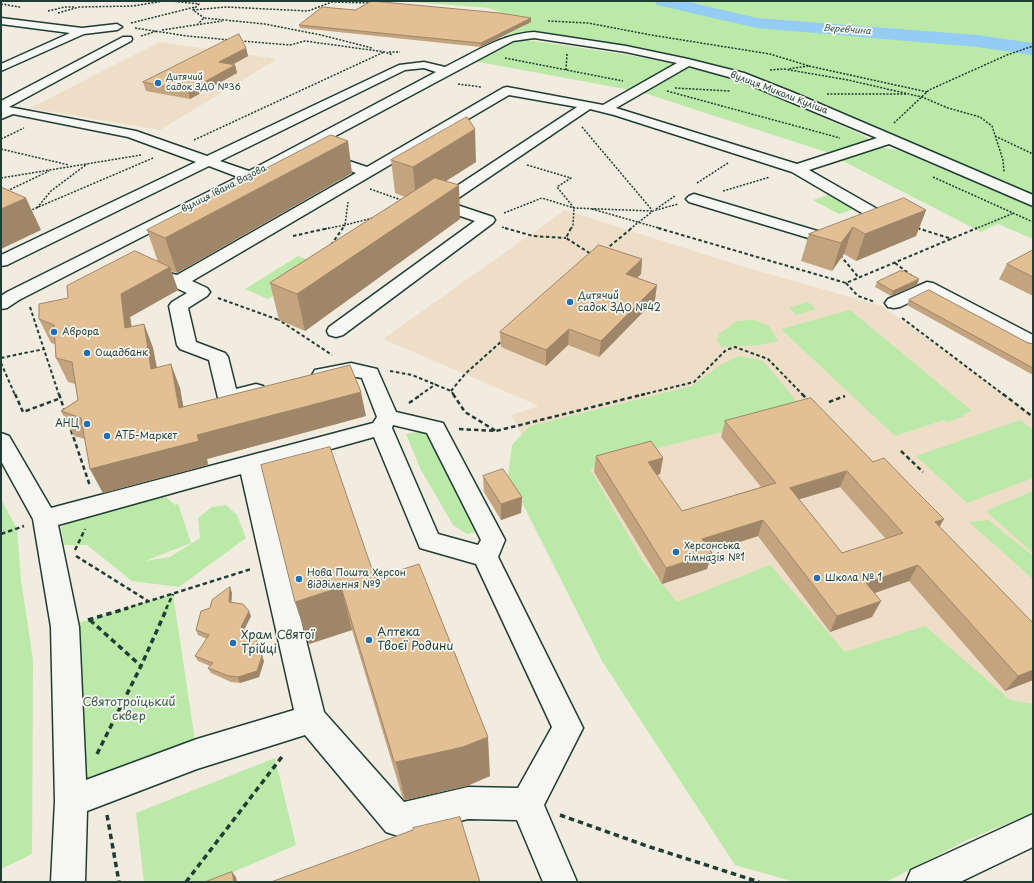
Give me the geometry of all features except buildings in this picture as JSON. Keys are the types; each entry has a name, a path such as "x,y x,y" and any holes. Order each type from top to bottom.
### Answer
{"street":[{"path":"1,20 82,31 117,27"},
{"path":"3,66 82,31"},
{"name":"вулиця Миколи Куліша","path":"449,77 509,39 528,35 626,49 688,62 740,76 788,95 1033,201"},
{"path":"3,110 127,39"},
{"path":"604,109 649,86 688,62"},
{"path":"1,261 403,67 424,65 449,77"},
{"name":"вулиця Івана Вазова","path":"5,296 107,249 301,150 449,77"},
{"path":"178,282 506,91 604,109 797,169 880,217"},
{"path":"439,204 588,105"},
{"path":"3,110 131,134 250,176"},
{"path":"797,169 866,147 883,136"},
{"path":"301,150 368,172"},
{"path":"694,192 825,238 880,217"},
{"path":"439,204 487,220"},
{"path":"336,331 487,220"},
{"path":"107,249 124,257"},
{"path":"158,273 201,292"},
{"path":"889,307 927,287 1033,343"},
{"path":"201,292 178,306 187,345 218,357 228,398 274,387"},
{"path":"305,380 351,368 370,374 385,422 429,541 485,557 568,728 528,804"},
{"path":"45,519 250,464 385,422 435,428 493,540 485,557"},
{"path":"1,441 45,519 77,624 68,882"},
{"path":"250,464 311,719 398,820 468,803 528,804"},
{"path":"71,801 197,754 311,719"},
{"path":"528,804 560,882"},
{"path":"923,882 1033,830"}],"path":[{"path":"46,12 65,7 133,6 164,1"},
{"path":"171,1 198,4 193,10"},
{"path":"193,10 226,7 308,11 332,2 378,3"},
{"path":"55,14 79,7"},
{"path":"117,27 195,7"},
{"path":"193,10 204,18 265,24 321,34 385,52 424,65"},
{"path":"197,25 204,18"},
{"path":"528,35 533,20 588,23 651,35 770,54 809,66 928,92"},
{"path":"127,39 159,31 227,21"},
{"path":"117,27 159,31 187,36 290,45 305,41 385,52"},
{"path":"883,136 887,130 928,92 1007,55 1033,46"},
{"path":"22,214 173,149 385,52"},
{"path":"504,58 649,86 847,140 866,147"},
{"path":"781,70 809,66"},
{"path":"784,69 848,80 922,97 948,108 980,117 992,126 1003,160 1006,189"},
{"path":"449,77 506,91"},
{"path":"649,86 730,91"},
{"path":"827,94 896,93 922,97"},
{"path":"572,116 653,211"},
{"path":"995,136 1033,154"},
{"path":"1,149 72,166"},
{"path":"1,178 173,149"},
{"path":"694,192 745,152"},
{"path":"507,159 571,178 557,187 574,208 573,225 566,238"},
{"path":"37,208 51,191 88,163"},
{"path":"1,195 52,169"},
{"path":"487,220 542,198 574,208 628,208 653,211 694,192 797,169"},
{"path":"929,176 1033,222"},
{"path":"350,182 420,206 439,204"},
{"path":"601,253 653,211 676,196"},
{"path":"592,209 639,223"},
{"path":"880,217 953,239"},
{"path":"328,251 345,225 375,218"},
{"path":"487,220 509,230 542,237 566,238 597,257"},
{"path":"825,238 859,278"},
{"path":"846,283 858,296 889,307 1033,416"},
{"path":"201,292 279,320 351,368"},
{"path":"5,296 30,306 68,419"},
{"path":"279,320 284,314"},
{"path":"451,391 465,374 507,337"},
{"path":"435,428 496,431 694,382 726,350 735,347 768,359 812,404"},
{"path":"1,358 44,349"},
{"path":"1,363 23,412 61,398"},
{"path":"389,371 412,375 451,391 466,412 496,431"},
{"path":"385,422 437,384"},
{"path":"829,402 845,396"},
{"path":"70,426 97,505"},
{"path":"901,451 923,472"},
{"path":"73,554 148,601"},
{"path":"77,624 273,562"},
{"path":"118,882 102,789 94,759 141,666 173,594"},
{"path":"77,624 141,666"},
{"path":"186,882 287,750"},
{"path":"528,804 647,846 759,882"}],"shaded area":[{"name":"Дитячий садок ЗДО №36","path":"160,42 277,59 160,130 30,108"},
{"name":"Школа № 1","path":"565,210 738,265 882,306 1033,415 1033,740 762,871 511,415 539,406 383,339"}],"green space":[{"path":"400,1 1033,1 1033,44 1017,51 1033,53 1033,194 755,77 698,61 647,50 528,32 503,37 524,26 522,20 489,8"},
{"path":"527,40 628,55 674,64 675,67 630,90 474,61 511,43"},
{"path":"689,67 732,80 777,97 863,135 870,140 869,143 832,154 638,91 682,68"},
{"path":"878,147 898,150 1033,207 1033,239 998,224 981,232 839,159"},
{"path":"828,195 854,209 839,214 813,200"},
{"path":"298,256 320,265 268,299 245,289"},
{"path":"808,302 816,309 797,315 789,308"},
{"path":"850,310 972,411 963,414 965,416 947,422 944,420 895,436 781,329"},
{"path":"754,320 769,326 778,341 760,345 721,347 717,340 719,334 737,321"},
{"path":"740,356 763,361 800,405 726,431 638,453 590,469 643,561 677,602 770,565 845,652 925,626 1010,700 1033,704 1033,813 967,840 886,882 795,882 735,865 602,661 508,475 512,445 530,426 692,386 722,364"},
{"path":"1020,420 1033,430 1033,478 967,503 916,456"},
{"path":"429,430 482,531 467,534 453,525 420,468 406,434"},
{"path":"1033,491 1033,553 986,511"},
{"path":"163,494 175,505 178,504 191,543 145,561 170,557 200,538 198,518 212,507 226,505 237,515 246,538 179,587 132,581 87,545 64,545 61,527 80,515"},
{"path":"1,499 17,529 21,580 33,660 32,854 1,869"},
{"path":"988,520 1033,556 1033,579 969,522"},
{"name":"Святотроїцький сквер","path":"173,594 197,754 71,801 65,627"},
{"path":"275,758 296,845 210,882 144,882 136,813"}],"waterway":[{"name":"Веревчина","path":"663,1 757,23 977,41 1033,49"}],"place":[{"name":"Дитячий садок ЗДО №36","path":"158,83"},
{"name":"Дитячий садок ЗДО №42","path":"570,302"},
{"name":"Аврора","path":"54,332"},
{"name":"Ощадбанк","path":"87,353"},
{"name":"АНЦ","path":"87,424"},
{"name":"АТБ-Маркет","path":"107,436"},
{"name":"Херсонська гімназія №1","path":"676,552"},
{"name":"Школа № 1","path":"817,578"},
{"name":"Нова Пошта Херсон відділення №9","path":"299,579"},
{"name":"Аптека Твоєї Родини","path":"369,640"},
{"name":"Храм Святої Трійці","path":"233,643"}]}
